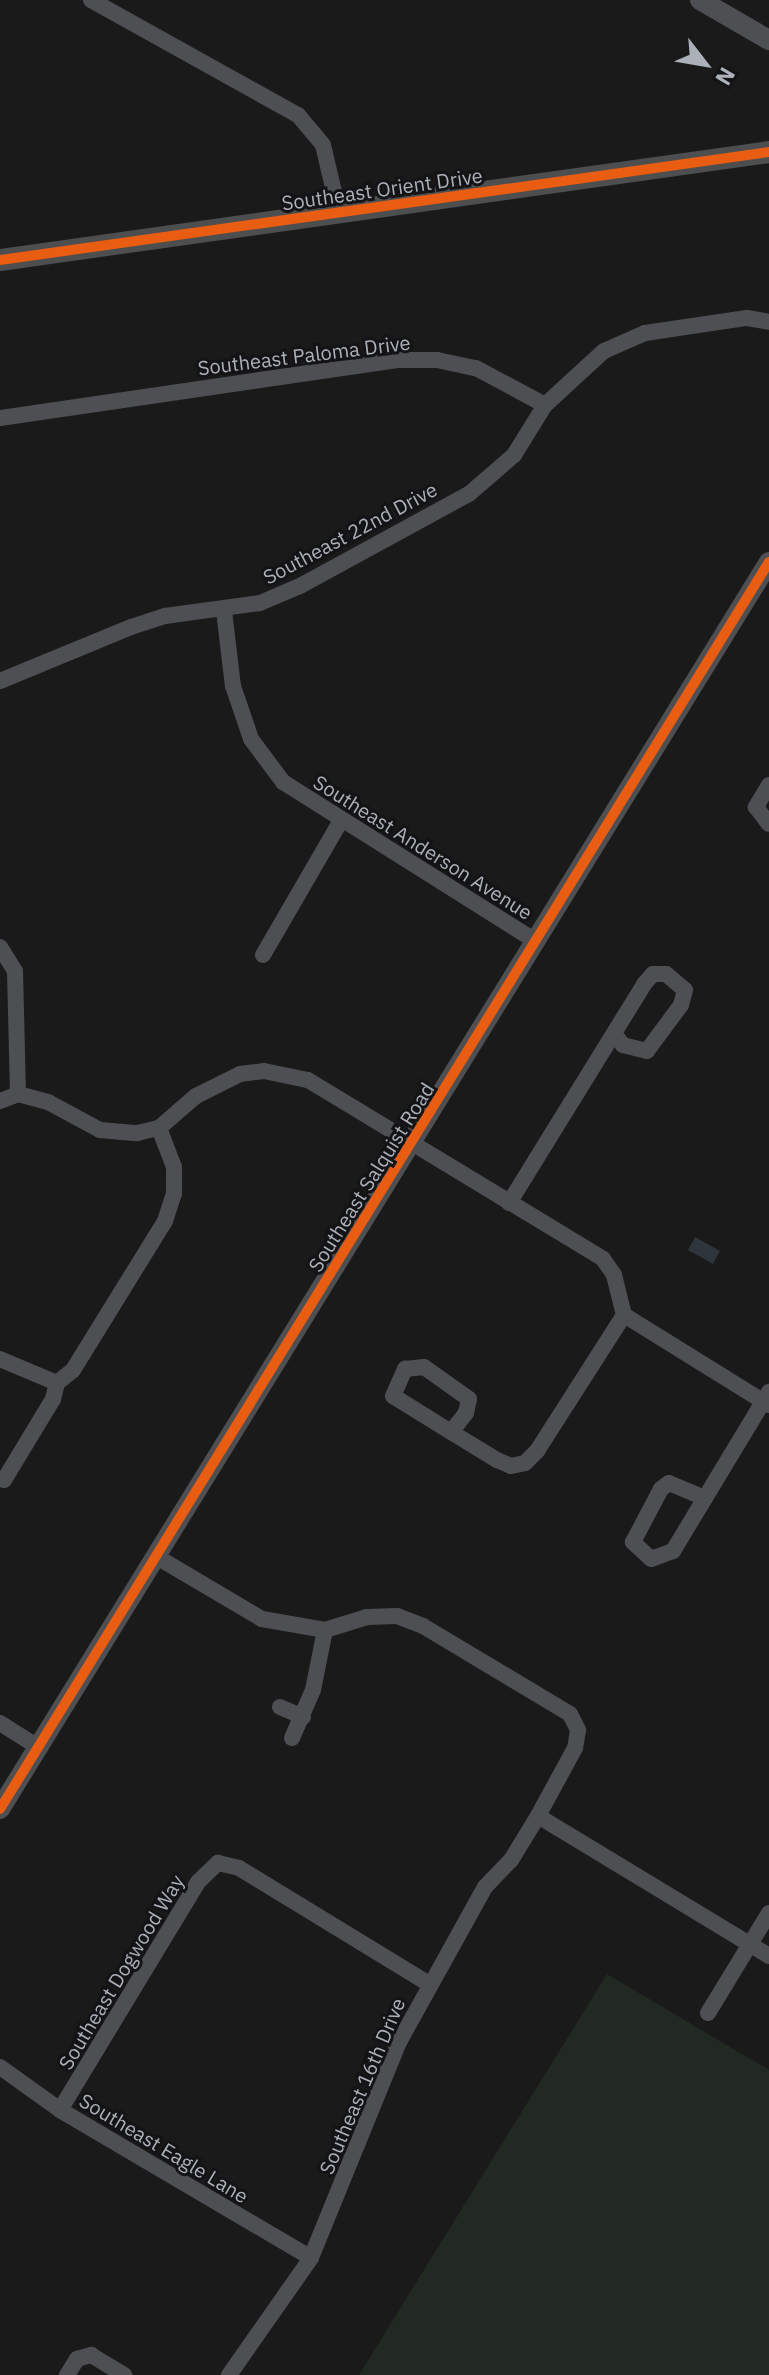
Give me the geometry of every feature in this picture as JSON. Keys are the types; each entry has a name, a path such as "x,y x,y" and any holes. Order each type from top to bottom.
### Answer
{"main road":[{"name":"Southeast Orient Drive","path":"0,260 769,152"}],"street":[{"path":"91,0 313,128 323,145 339,213"},
{"path":"700,0 767,34"},
{"path":"545,405 604,351 645,333 747,318 769,322"},
{"name":"Southeast Paloma Drive","path":"0,418 396,360 437,360 476,368 545,405"},
{"name":"Southeast 22nd Drive","path":"0,681 165,616 224,611 300,586 469,494 514,455 545,405"},
{"name":"Southeast Salquist Road","path":"0,1809 769,562"},
{"name":"Southeast Anderson Avenue","path":"224,611 233,686 251,739 283,782 340,822 537,942"},
{"path":"769,785 756,807 769,824"},
{"path":"263,955 340,822"},
{"path":"0,947 15,971 18,1094"},
{"path":"509,1203 614,1034 653,974 666,974 685,990 681,1005 647,1051 623,1045 614,1034"},
{"path":"0,1101 18,1094 48,1102 113,1133 159,1128 216,1084 264,1071 290,1074 323,1087 603,1259 614,1275 624,1315 767,1400 673,1551 664,1557 645,1557 633,1542 661,1489 669,1483 685,1486 705,1498"},
{"path":"4,1480 53,1399 57,1383 73,1370 165,1221 174,1194 174,1167 159,1128"},
{"path":"451,1432 466,1413 469,1399 424,1367 405,1369 393,1396 451,1432 497,1460 511,1466 525,1463 537,1451 624,1315"},
{"path":"0,1359 57,1383"},
{"path":"157,1557 262,1619 325,1630 323,1653 303,1717 292,1738"},
{"name":"Southeast 16th Drive","path":"229,2375 311,2258 399,2042 485,1887 511,1860 538,1816 575,1748 578,1730 570,1714 423,1626 397,1616 367,1617 325,1630"},
{"path":"280,1707 303,1717"},
{"path":"0,1723 38,1747"},
{"path":"538,1816 769,1956"},
{"name":"Southeast Dogwood Way","path":"60,2110 198,1882 218,1863 239,1868 429,1984"},
{"path":"708,2013 769,1913"},
{"name":"Southeast Eagle Lane","path":"0,2067 60,2110 311,2258"},
{"path":"67,2375 77,2359 91,2355 124,2375"}],"shaded area":[{"path":"695,1237 720,1251 713,1264 688,1250"},
{"path":"607,1974 769,2070 769,2375 359,2375"}],"cycle path":[{"path":"0,260 769,152"},
{"path":"0,1809 769,562"}]}
